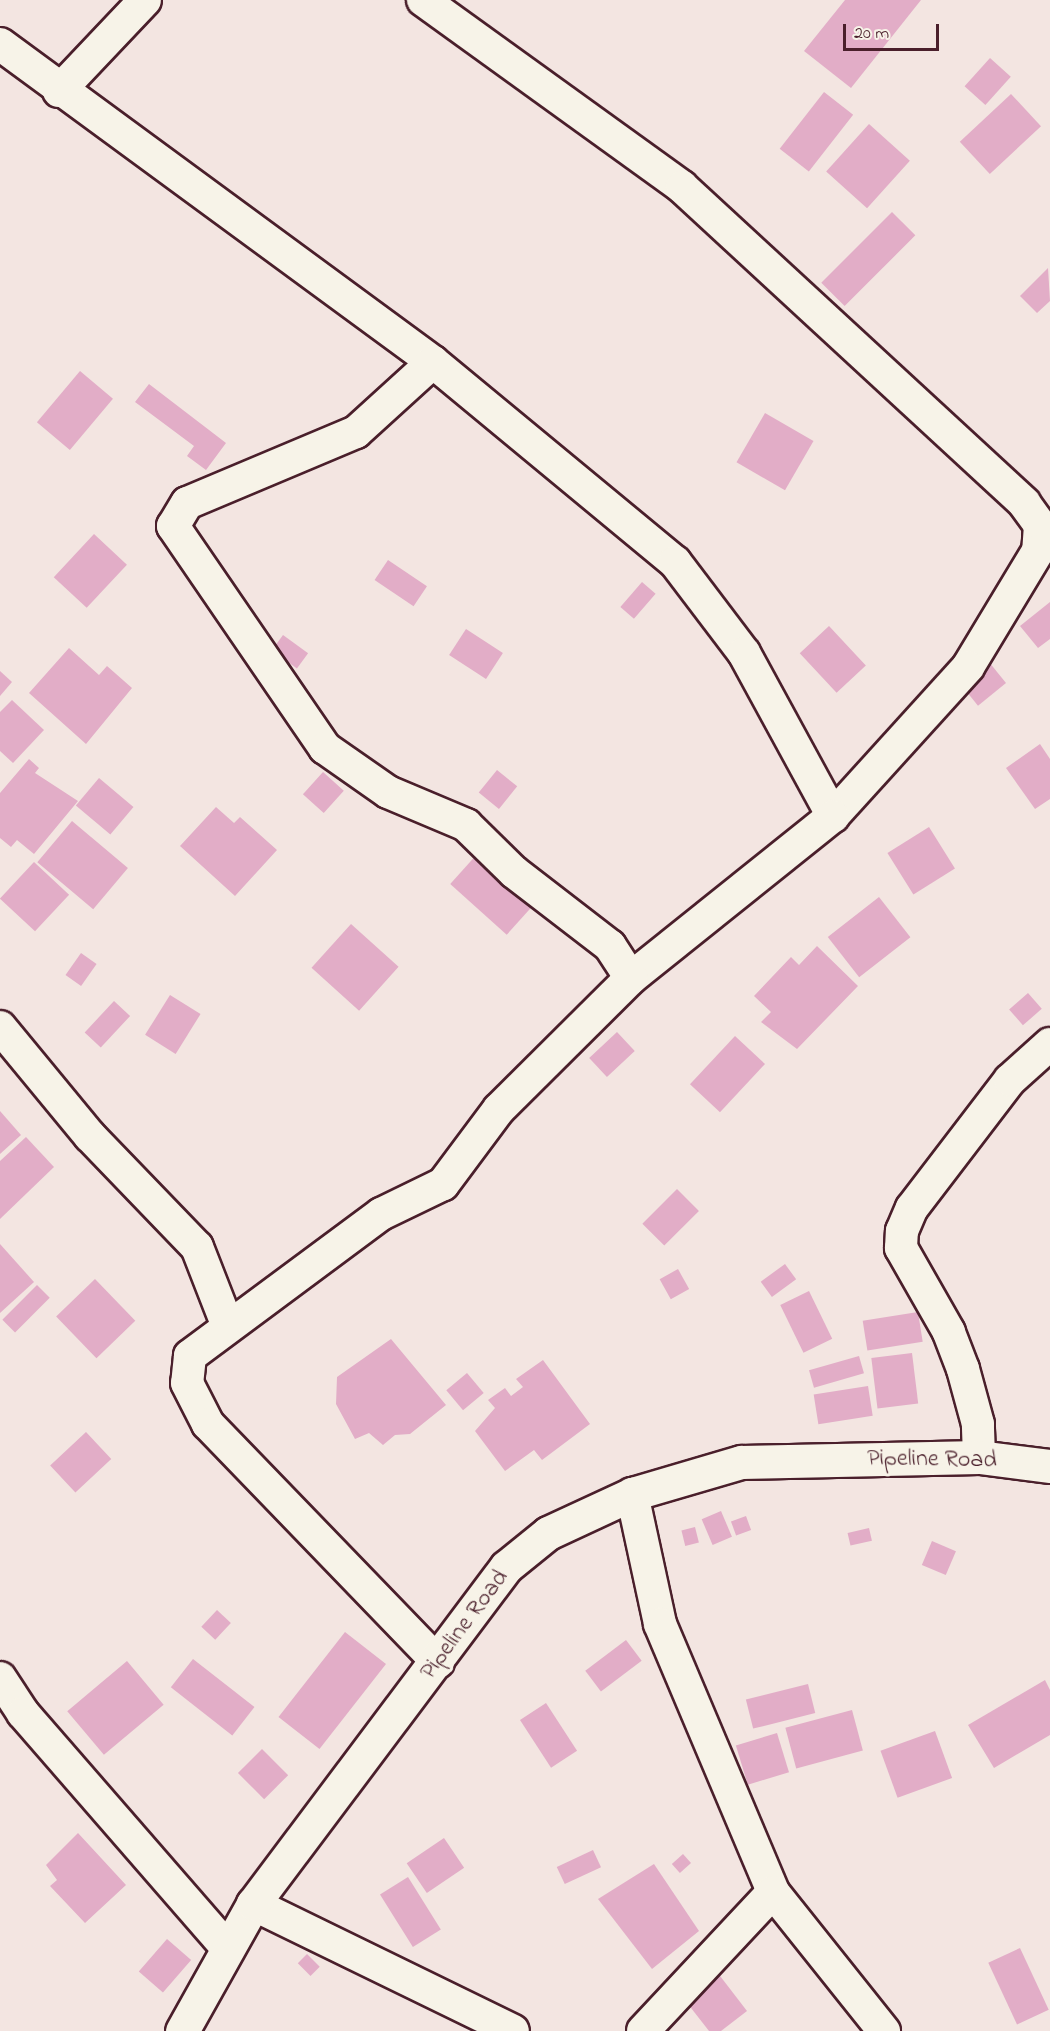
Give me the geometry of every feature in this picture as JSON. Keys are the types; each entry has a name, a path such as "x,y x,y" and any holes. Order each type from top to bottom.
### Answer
{"street":[{"path":"59,91 145,0"},
{"path":"423,0 682,187 1024,503 1040,525 1038,551 968,667 833,816 631,978 499,1109 442,1184 381,1214 227,1324 190,1356 187,1383 208,1424 438,1662"},
{"path":"0,44 59,91 433,362 675,562 744,653 833,816"},
{"path":"433,362 356,432 187,503 173,526 325,748 388,792 466,825 514,872 610,946 631,978"},
{"path":"0,1027 90,1136 197,1247 227,1324"},
{"path":"980,1457 978,1424 963,1369 949,1332 901,1248 902,1231 912,1208 1010,1080 1050,1044"},
{"name":"Pipeline Road","path":"182,2031 225,1945 252,1904 438,1662 506,1567 548,1533 632,1494 741,1462 980,1457 1050,1466"},
{"path":"632,1494 660,1624 773,1892 884,2031"},
{"path":"0,1678 22,1713 225,1945"},
{"path":"643,2031 773,1892"},
{"path":"252,1904 513,2031"}],"building":[{"path":"845,0 921,0 851,88 804,51"},
{"path":"990,58 1011,77 985,105 965,86"},
{"path":"824,92 853,115 809,172 780,149"},
{"path":"1011,94 1041,126 990,174 960,142"},
{"path":"869,124 910,161 867,208 826,172"},
{"path":"892,212 915,235 845,306 821,283"},
{"path":"1048,268 1050,301 1037,313 1020,296"},
{"path":"80,371 113,399 70,450 37,422"},
{"path":"149,384 226,443 206,470 187,456 194,446 135,402"},
{"path":"765,413 813,441 785,490 736,462"},
{"path":"94,534 127,565 87,608 54,577"},
{"path":"388,560 427,586 414,606 375,580"},
{"path":"642,582 656,594 634,619 620,607"},
{"path":"1050,602 1050,639 1038,648 1020,626"},
{"path":"829,626 866,665 837,693 800,653"},
{"path":"466,629 503,653 486,679 449,655"},
{"path":"283,635 308,653 297,669 272,650"},
{"path":"69,648 99,675 107,666 132,688 86,744 29,693"},
{"path":"989,662 1006,683 978,706 961,685"},
{"path":"0,671 12,682 0,696"},
{"path":"12,700 44,730 13,763 0,751 0,712"},
{"path":"1040,744 1050,759 1050,799 1035,809 1006,768"},
{"path":"29,759 39,768 35,773 78,801 34,854 17,840 11,847 0,838 0,793"},
{"path":"497,770 517,786 499,809 479,793"},
{"path":"323,772 344,791 324,813 303,794"},
{"path":"99,778 133,807 110,835 76,806"},
{"path":"216,807 234,823 240,817 277,850 235,896 180,846"},
{"path":"72,821 128,868 93,909 37,862"},
{"path":"929,827 955,869 913,895 887,853"},
{"path":"479,852 535,903 507,935 450,884"},
{"path":"34,862 69,895 35,931 0,899"},
{"path":"879,897 910,937 859,977 828,937"},
{"path":"351,924 399,967 359,1011 312,968"},
{"path":"817,946 858,986 797,1049 761,1022 771,1012 754,996 791,957 799,965"},
{"path":"81,953 97,964 81,986 66,975"},
{"path":"1028,993 1042,1009 1023,1025 1009,1009"},
{"path":"170,995 201,1014 176,1054 145,1035"},
{"path":"114,1001 130,1016 101,1047 85,1032"},
{"path":"617,1032 635,1051 607,1077 589,1058"},
{"path":"735,1036 765,1064 720,1112 690,1084"},
{"path":"0,1111 21,1135 0,1154"},
{"path":"26,1137 54,1167 0,1219 0,1161"},
{"path":"677,1189 699,1211 664,1246 642,1224"},
{"path":"0,1244 34,1282 0,1313"},
{"path":"785,1264 796,1279 772,1297 761,1282"},
{"path":"678,1269 689,1289 671,1299 660,1279"},
{"path":"95,1279 135,1321 96,1358 56,1317"},
{"path":"37,1285 50,1298 15,1332 2,1320"},
{"path":"809,1291 832,1339 803,1353 780,1305"},
{"path":"918,1312 923,1342 867,1350 863,1321"},
{"path":"391,1339 446,1405 410,1434 395,1435 383,1445 369,1433 355,1439 336,1404 337,1377"},
{"path":"912,1353 918,1404 878,1409 871,1358"},
{"path":"859,1356 864,1373 814,1388 809,1370"},
{"path":"543,1360 590,1424 542,1460 534,1450 505,1471 475,1431 495,1408 488,1400 505,1388 511,1396 523,1387 516,1379"},
{"path":"467,1373 484,1393 463,1410 446,1390"},
{"path":"868,1386 873,1416 818,1424 814,1395"},
{"path":"86,1432 111,1459 75,1492 50,1465"},
{"path":"721,1511 732,1537 713,1545 702,1519"},
{"path":"746,1516 751,1530 736,1536 731,1521"},
{"path":"695,1527 699,1543 685,1546 681,1530"},
{"path":"869,1528 872,1541 850,1546 848,1533"},
{"path":"932,1541 956,1551 946,1575 922,1565"},
{"path":"217,1610 231,1623 215,1640 201,1627"},
{"path":"345,1632 386,1664 319,1749 279,1717"},
{"path":"626,1640 642,1661 601,1691 585,1671"},
{"path":"193,1659 254,1707 232,1735 171,1687"},
{"path":"127,1661 164,1705 104,1755 67,1711"},
{"path":"1045,1680 1050,1690 1050,1735 994,1768 968,1725"},
{"path":"808,1684 815,1713 753,1729 746,1699"},
{"path":"546,1703 577,1751 551,1768 520,1720"},
{"path":"852,1710 863,1751 796,1768 785,1728"},
{"path":"935,1731 952,1778 898,1798 880,1751"},
{"path":"777,1733 789,1772 748,1785 736,1746"},
{"path":"262,1749 288,1775 264,1799 238,1773"},
{"path":"78,1833 126,1885 85,1923 50,1886 57,1880 46,1865"},
{"path":"444,1838 464,1868 427,1893 407,1863"},
{"path":"593,1850 601,1867 565,1884 557,1867"},
{"path":"683,1854 691,1863 680,1873 672,1864"},
{"path":"654,1864 699,1931 652,1969 598,1899"},
{"path":"408,1877 441,1930 413,1947 380,1894"},
{"path":"167,1939 191,1960 163,1992 139,1971"},
{"path":"1020,1948 1049,2010 1017,2024 988,1963"},
{"path":"307,1954 320,1967 311,1976 298,1963"},
{"path":"717,1972 747,2011 721,2031 709,2031 684,1999"}]}
